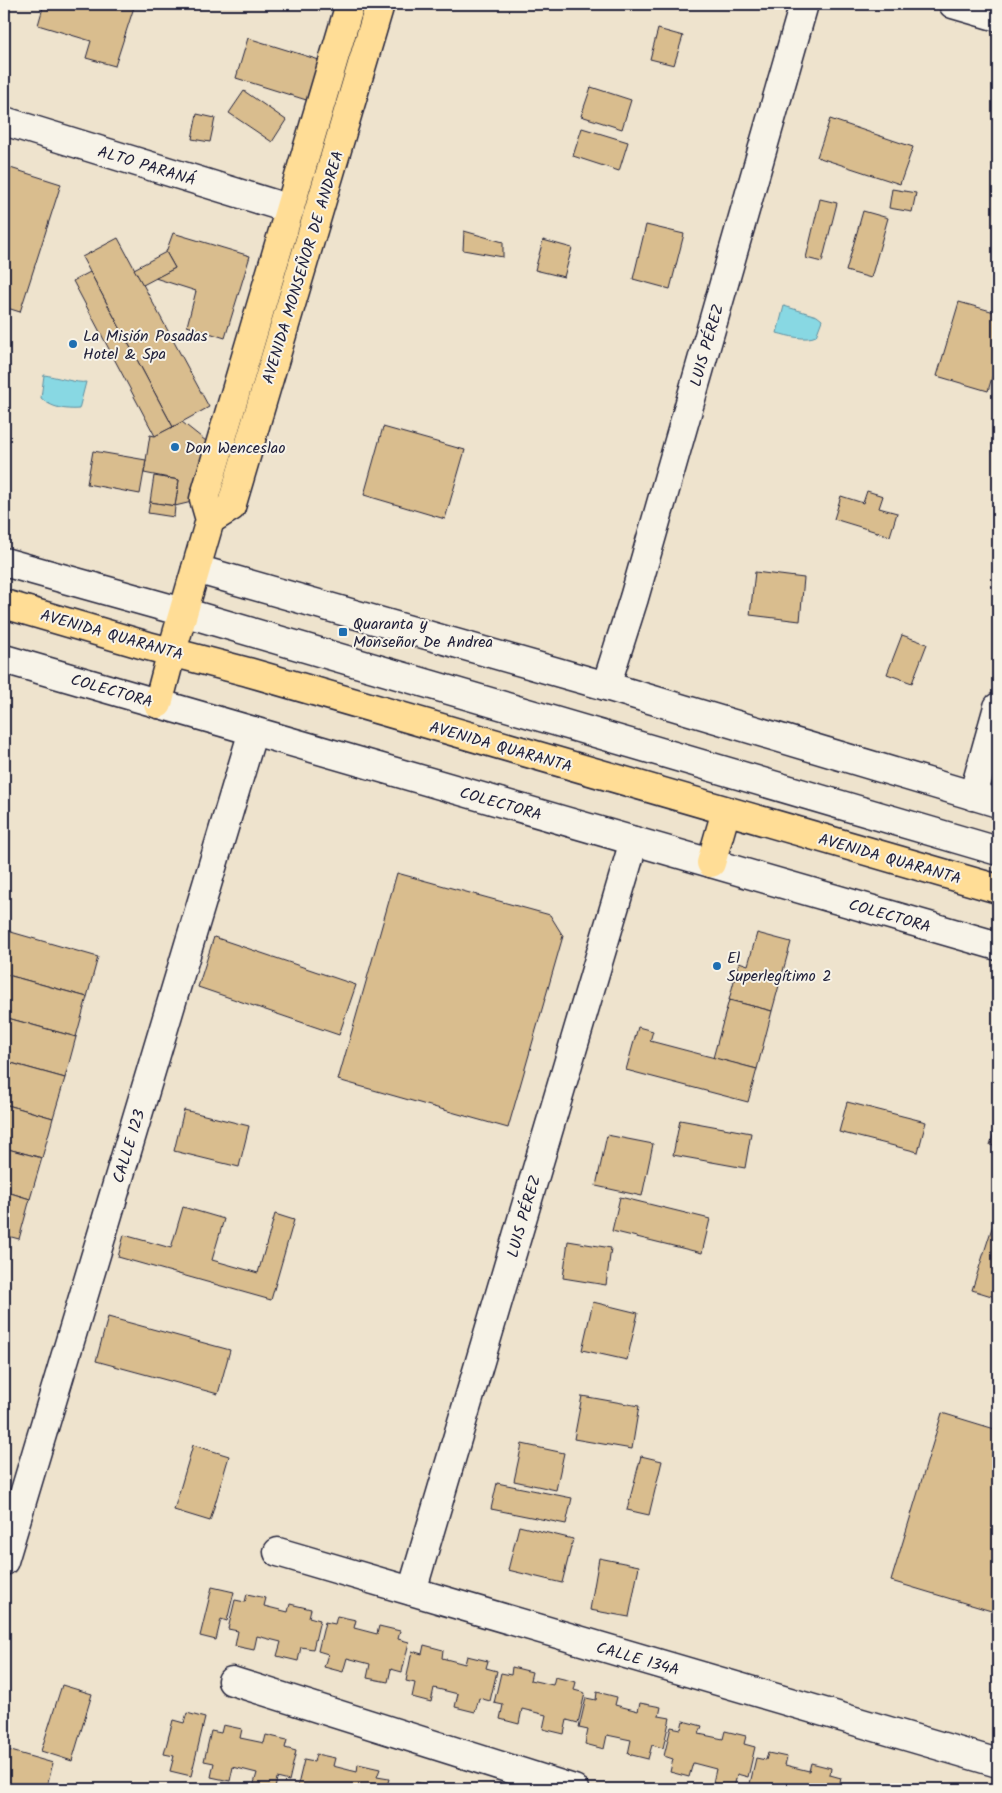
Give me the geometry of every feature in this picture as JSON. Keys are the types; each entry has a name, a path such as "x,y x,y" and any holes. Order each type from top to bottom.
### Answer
{"main road":[{"name":"AVENIDA MONSEÑOR DE ANDREA","path":"158,704 210,520 204,499 350,4"},
{"name":"AVENIDA MONSEÑOR DE ANDREA","path":"210,520 231,507 380,4"},
{"name":"AVENIDA QUARANTA","path":"4,604 998,889"},
{"path":"711,863 726,810"}],"street":[{"name":"LUIS PÉREZ","path":"606,686 634,598 804,4"},
{"path":"952,4 998,17"},
{"name":"ALTO PARANÁ","path":"4,121 290,209"},
{"path":"4,562 183,612 998,851"},
{"path":"196,569 606,686 986,799 998,707"},
{"name":"COLECTORA","path":"4,659 998,946"},
{"name":"CALLE 123","path":"4,1561 253,731"},
{"name":"LUIS PÉREZ","path":"412,1591 634,841"},
{"name":"CALLE 134A","path":"278,1552 998,1763"},
{"path":"232,1681 574,1789"}],"water":[{"path":"784,306 817,316 822,320 816,336 802,338 777,333"},
{"path":"44,375 86,382 79,409 59,408 41,398"}],"building":[{"path":"44,4 135,4 115,66 86,58 91,41 38,25"},
{"path":"658,29 683,36 674,65 650,59"},
{"path":"248,38 329,63 316,103 236,78"},
{"path":"591,87 631,100 622,129 581,116"},
{"path":"244,91 286,120 272,142 229,113"},
{"path":"197,114 215,118 210,142 192,139"},
{"path":"830,119 913,147 900,184 817,157"},
{"path":"582,128 628,142 619,171 573,156"},
{"path":"4,166 61,184 20,312 4,307"},
{"path":"892,189 916,193 912,212 889,208"},
{"path":"820,199 837,203 822,262 806,258"},
{"path":"863,211 888,218 871,278 846,271"},
{"path":"646,225 684,234 670,289 633,279"},
{"path":"464,231 503,242 503,257 463,250"},
{"path":"173,233 250,256 225,338 187,326 196,291 155,278 175,268 166,252"},
{"path":"118,238 209,407 173,427 82,257"},
{"path":"543,240 572,248 564,277 535,270"},
{"path":"166,252 175,268 143,285 134,269"},
{"path":"90,272 173,427 155,436 73,281"},
{"path":"959,302 998,313 998,357 988,391 937,376"},
{"path":"182,422 211,445 196,501 175,506 179,480 144,473 150,435 155,436"},
{"path":"383,427 465,450 445,519 364,495"},
{"path":"93,451 146,460 140,494 87,484"},
{"path":"154,476 179,480 175,506 150,502"},
{"path":"867,491 883,496 879,508 897,513 890,536 834,519 841,496 863,503"},
{"path":"150,502 175,506 174,517 148,513"},
{"path":"755,572 804,578 800,621 750,615"},
{"path":"902,635 927,644 912,683 887,674"},
{"path":"397,873 550,915 563,936 508,1128 338,1080"},
{"path":"4,930 98,957 87,997 4,974"},
{"path":"757,933 791,942 772,1011 729,1000 739,962 748,965"},
{"path":"214,937 356,985 339,1035 198,987"},
{"path":"4,974 87,997 76,1037 4,1017"},
{"path":"729,1000 772,1011 757,1069 713,1058"},
{"path":"4,1017 76,1037 65,1078 4,1061"},
{"path":"638,1027 653,1031 650,1041 757,1069 748,1102 626,1070"},
{"path":"4,1061 65,1078 53,1118 4,1104"},
{"path":"847,1102 926,1122 918,1152 839,1132"},
{"path":"4,1104 53,1118 42,1158 4,1148"},
{"path":"184,1110 249,1126 239,1167 174,1151"},
{"path":"998,1119 998,1147 990,1145"},
{"path":"680,1120 751,1133 745,1168 673,1155"},
{"path":"607,1135 653,1144 642,1196 596,1186"},
{"path":"4,1148 42,1158 30,1199 4,1191"},
{"path":"4,1191 30,1199 19,1239 4,1235"},
{"path":"620,1197 710,1219 702,1253 612,1231"},
{"path":"183,1207 224,1219 212,1260 258,1273 275,1214 294,1220 271,1300 118,1257 124,1235 171,1248"},
{"path":"998,1209 998,1298 972,1290"},
{"path":"568,1241 611,1248 606,1285 563,1278"},
{"path":"593,1302 638,1313 627,1360 582,1350"},
{"path":"108,1317 230,1350 218,1394 96,1361"},
{"path":"582,1396 639,1406 632,1449 574,1439"},
{"path":"942,1413 998,1430 998,1613 891,1581"},
{"path":"522,1444 564,1453 556,1490 514,1481"},
{"path":"193,1445 229,1456 210,1521 174,1510"},
{"path":"641,1456 662,1461 649,1515 627,1510"},
{"path":"497,1483 572,1498 566,1524 491,1509"},
{"path":"519,1526 573,1539 562,1583 508,1570"},
{"path":"599,1558 639,1566 629,1617 590,1610"},
{"path":"212,1587 234,1592 227,1621 221,1619 216,1640 200,1636"},
{"path":"247,1594 266,1598 264,1606 288,1612 290,1604 311,1609 309,1617 320,1620 313,1649 301,1647 298,1661 277,1656 281,1642 257,1636 254,1650 235,1646 238,1631 228,1629 235,1600 245,1602"},
{"path":"337,1616 356,1620 354,1628 377,1634 379,1626 400,1631 398,1639 409,1642 402,1672 391,1669 388,1682 367,1678 370,1664 347,1658 343,1672 324,1667 328,1654 318,1651 325,1622 335,1624"},
{"path":"424,1645 443,1650 442,1658 465,1664 467,1656 488,1661 486,1668 497,1671 490,1701 479,1698 475,1712 455,1707 458,1694 434,1688 431,1702 412,1697 415,1683 406,1681 412,1651 422,1654"},
{"path":"512,1667 532,1672 530,1680 553,1685 555,1677 576,1682 574,1690 585,1693 578,1723 567,1720 564,1734 543,1729 546,1715 522,1709 519,1724 500,1719 503,1705 494,1703 501,1673 511,1675"},
{"path":"62,1685 92,1694 72,1761 41,1751"},
{"path":"597,1692 617,1697 615,1705 638,1711 640,1703 661,1707 659,1716 670,1718 663,1748 652,1745 648,1759 628,1754 631,1740 607,1735 604,1749 585,1744 588,1730 579,1728 586,1698 596,1700"},
{"path":"187,1713 205,1718 191,1776 170,1771 174,1756 164,1754 173,1720 184,1723"},
{"path":"683,1721 702,1726 699,1734 723,1739 725,1731 746,1736 744,1744 755,1747 748,1777 737,1774 734,1788 713,1783 716,1769 693,1763 689,1777 670,1772 673,1759 664,1756 671,1727 681,1729"},
{"path":"223,1725 242,1729 240,1738 264,1743 266,1735 287,1740 285,1748 296,1751 289,1781 277,1778 275,1789 253,1787 257,1773 233,1767 230,1781 211,1777 214,1763 204,1761 211,1731 221,1733"},
{"path":"4,1749 53,1763 46,1789 21,1789 4,1784"},
{"path":"768,1753 787,1757 785,1765 809,1771 811,1763 831,1768 830,1775 841,1778 838,1789 749,1788 756,1758 766,1760"},
{"path":"316,1754 335,1758 333,1766 357,1772 358,1764 380,1769 377,1777 389,1779 386,1789 297,1789 304,1760 314,1762"},
{"path":"416,1782 439,1787 438,1789 414,1789"}],"place":[{"name":"La Misión Posadas Hotel & Spa","path":"73,344"},
{"name":"Don Wenceslao","path":"175,447"},
{"name":"Quaranta y Monseñor De Andrea","path":"343,632"},
{"name":"El Superlegítimo 2","path":"717,966"}]}
